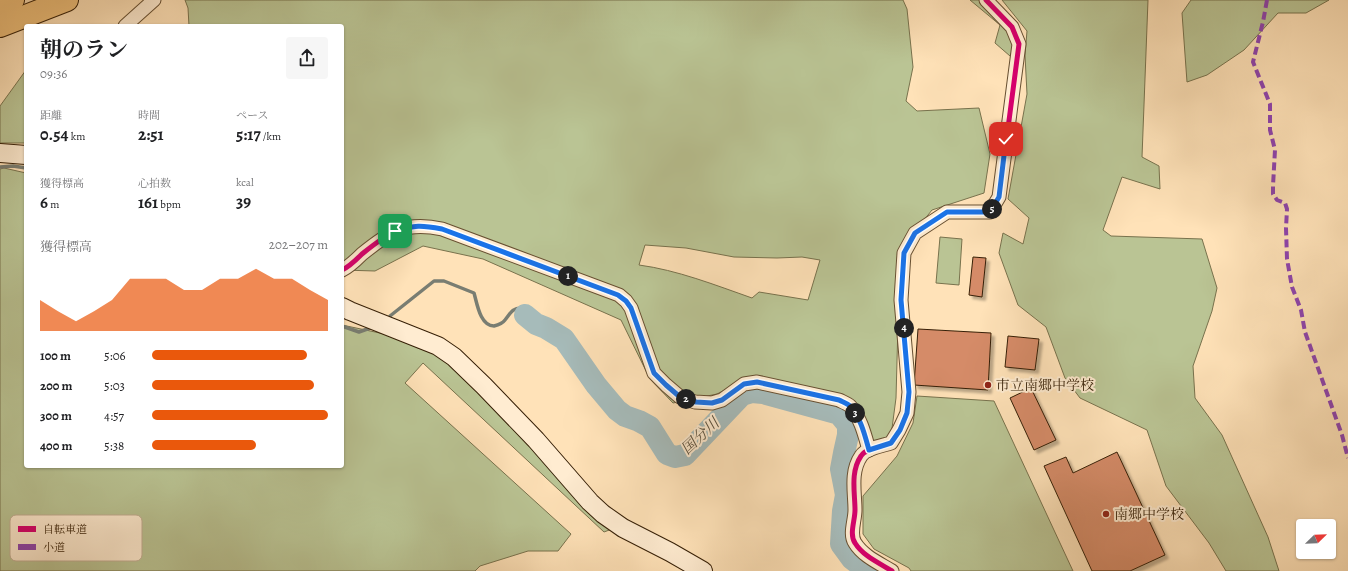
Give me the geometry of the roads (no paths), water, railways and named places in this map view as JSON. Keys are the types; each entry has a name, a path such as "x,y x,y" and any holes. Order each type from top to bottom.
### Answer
{"highway":[{"path":"0,5 13,0"},
{"path":"0,26 67,0"}],"street":[{"path":"127,24 154,0"},
{"path":"892,571 867,556 855,544 852,536 855,510 855,473 861,456 869,450 891,443 900,430 907,413 909,392 901,300 904,253 915,233 947,212 990,212 999,197 1019,44 1012,27 986,0"},
{"path":"0,154 24,155"},
{"path":"344,268 380,240 395,231 413,226 427,226 442,229 618,295 626,301 631,308 654,373 680,397 696,402 712,403 722,400 744,384 757,382 839,400 850,406 857,417 864,432 869,450"},
{"path":"344,308 350,312 438,346 454,357 526,429 590,502 603,514 623,528 703,571"}],"waterway":[{"name":"国分川","path":"0,167 13,166 24,168"},
{"name":"国分川","path":"390,316 434,281 444,281 474,293 482,318 489,325 494,326 501,323 515,309 518,308 521,308 525,315"},
{"name":"国分川","path":"525,315 536,324 564,339 596,385 617,410 625,416 650,427 667,454 675,457 685,455 742,395 752,392 763,393 839,414 848,425 848,435 841,469 846,495 843,511 841,544 852,559 868,571"},
{"name":"国分川","path":"344,327 359,332 370,328"}],"place":[{"name":"市立南郷中学校","path":"988,385"},
{"name":"南郷中学校","path":"1106,514"}]}
